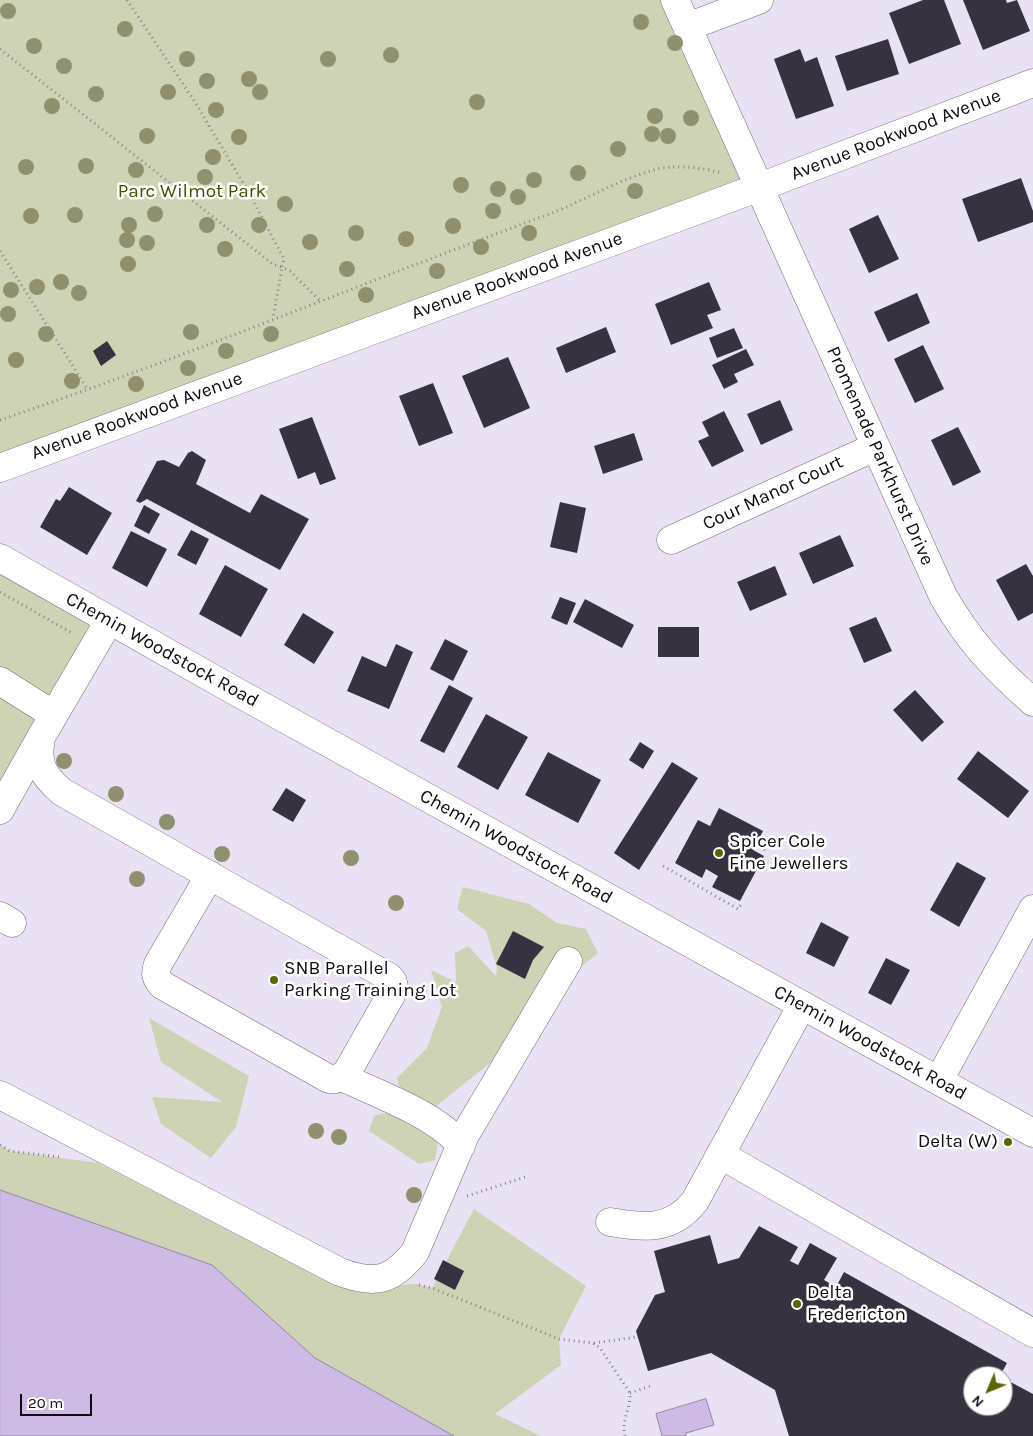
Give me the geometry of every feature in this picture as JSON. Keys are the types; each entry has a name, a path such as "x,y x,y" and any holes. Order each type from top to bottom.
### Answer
{"street":[{"name":"Promenade Parkhurst Drive","path":"675,0 943,596 958,621 998,672 1033,702"},
{"path":"687,27 758,0"},
{"name":"Avenue Rookwood Avenue","path":"0,468 760,187 1033,83"},
{"name":"Cour Manor Court","path":"672,540 875,447"},
{"name":"Chemin Woodstock Road","path":"0,558 109,621 1033,1133"},
{"path":"0,810 109,621"},
{"path":"0,681 47,726"},
{"path":"47,726 38,753 41,768 50,782 62,792 210,875 389,977 393,982 391,994 346,1074 342,1077 329,1079 162,985 156,979 158,964 210,875"},
{"path":"939,1080 1033,909"},
{"path":"0,1095 340,1272 359,1279 376,1280 393,1274 415,1252 465,1135 568,961"},
{"path":"610,1222 634,1226 656,1225 673,1221 686,1213 695,1202 721,1156 802,1005"},
{"path":"342,1077 435,1122 452,1134 461,1146"},
{"path":"721,1156 1033,1333"}],"path":[{"path":"126,0 195,102 250,195 284,259 272,319"},
{"path":"0,49 274,265 290,270 320,301"},
{"path":"0,420 88,390 566,208 650,171 673,167 706,168 722,173"},
{"path":"0,251 88,390"},
{"path":"0,592 72,634"},
{"path":"755,844 765,850"},
{"path":"663,866 738,909 742,903"},
{"path":"432,1212 464,1197 525,1177"},
{"path":"593,1344 637,1337"},
{"path":"630,1393 651,1386"}],"green space":[{"name":"Parc Wilmot Park","path":"0,0 675,0 760,187 0,468"},
{"path":"0,558 109,621 0,810"},
{"path":"463,887 529,904 557,923 586,929 598,953 573,973 522,1038 436,1106 400,1091 397,1078 427,1048 442,1007 431,970 456,982 455,953 468,946 496,976 497,968 486,931 457,909"},
{"path":"149,1018 249,1076 236,1127 211,1158 161,1124 152,1097 222,1102 161,1062"},
{"path":"389,1112 438,1141 435,1160 419,1164 369,1131 374,1116"},
{"path":"0,1145 10,1151 98,1163 323,1279 356,1291 383,1292 400,1285 416,1284 432,1288 474,1209 586,1286 559,1339 561,1365 495,1414 541,1436 454,1436 315,1358 212,1265 0,1190"}],"shaded area":[{"path":"0,1190 212,1265 315,1358 454,1436 0,1436"},
{"path":"706,1399 714,1425 686,1433 686,1436 662,1436 656,1414"}],"building":[{"path":"923,0 944,0 961,44 909,64 889,13"},
{"path":"963,0 1006,0 1007,3 1017,0 1030,31 983,50"},
{"path":"888,39 899,74 847,91 835,56"},
{"path":"800,49 805,62 817,57 834,106 796,119 774,59"},
{"path":"1021,178 1033,211 1033,222 978,242 962,199"},
{"path":"878,215 899,259 869,273 849,229"},
{"path":"709,282 721,310 707,315 713,328 671,345 655,304"},
{"path":"917,293 930,323 888,342 874,312"},
{"path":"606,327 616,352 566,373 556,348"},
{"path":"734,328 743,348 717,358 709,338"},
{"path":"107,341 116,355 101,366 93,351"},
{"path":"923,345 944,389 915,403 894,359"},
{"path":"746,349 754,365 734,374 738,382 724,389 712,365"},
{"path":"508,357 530,408 484,428 462,376"},
{"path":"433,383 453,433 419,446 399,396"},
{"path":"780,400 793,430 761,445 747,414"},
{"path":"724,411 744,451 712,467 698,441 709,436 702,422"},
{"path":"312,417 336,479 320,485 315,472 298,479 279,429"},
{"path":"958,427 981,472 953,486 931,440"},
{"path":"634,433 643,460 603,474 594,446"},
{"path":"192,451 206,460 196,484 250,513 261,494 309,519 280,570 147,499 140,503 136,501 157,461 164,460 179,467 188,453"},
{"path":"69,487 112,513 87,555 40,527 56,499 60,501"},
{"path":"560,502 586,508 577,553 550,547"},
{"path":"144,505 160,514 149,534 134,526"},
{"path":"191,530 209,539 196,565 177,555"},
{"path":"131,531 167,549 147,587 112,568"},
{"path":"840,535 854,566 813,584 799,553"},
{"path":"1026,564 1033,576 1033,613 1018,621 996,580"},
{"path":"225,565 268,589 241,637 199,614"},
{"path":"775,566 787,595 750,611 737,582"},
{"path":"560,597 576,603 567,625 551,618"},
{"path":"585,599 634,625 622,648 573,622"},
{"path":"303,613 334,632 314,664 284,645"},
{"path":"876,617 892,651 864,663 849,628"},
{"path":"658,627 699,627 699,657 658,657"},
{"path":"445,639 468,651 453,681 430,669"},
{"path":"396,644 413,652 389,709 347,691 362,656 386,667"},
{"path":"449,685 473,698 444,753 420,741"},
{"path":"915,690 944,722 922,742 893,710"},
{"path":"486,714 528,737 498,790 457,767"},
{"path":"640,742 654,751 643,769 629,760"},
{"path":"978,751 1029,791 1008,818 957,779"},
{"path":"548,752 601,780 578,823 525,795"},
{"path":"672,762 698,778 639,870 614,853"},
{"path":"286,788 306,800 293,822 272,810"},
{"name":"Spicer Cole Fine Jewellers","path":"719,808 763,831 753,850 764,856 740,901 712,887 718,876 706,869 702,878 675,863 698,820 710,826"},
{"path":"957,862 986,878 959,927 930,910"},
{"path":"821,922 849,937 834,967 806,953"},
{"path":"513,931 544,947 533,960 525,979 496,964"},
{"path":"886,958 910,970 891,1005 868,993"},
{"path":"759,1226 798,1247 790,1261 798,1265 810,1243 837,1258 824,1280 836,1287 844,1272 1007,1363 1005,1366 963,1366 963,1416 1013,1416 1013,1383 1033,1394 1033,1436 789,1436 775,1390 711,1353 648,1371 636,1331 655,1295 665,1292 654,1251 710,1235 718,1264 739,1258"},
{"path":"443,1260 464,1271 455,1290 434,1279"}],"place":[{"name":"Spicer Cole Fine Jewellers","path":"719,853"},
{"name":"SNB Parallel Parking Training Lot","path":"274,980"},
{"name":"Delta (W)","path":"1008,1142"},
{"name":"Delta Fredericton","path":"797,1304"}]}
